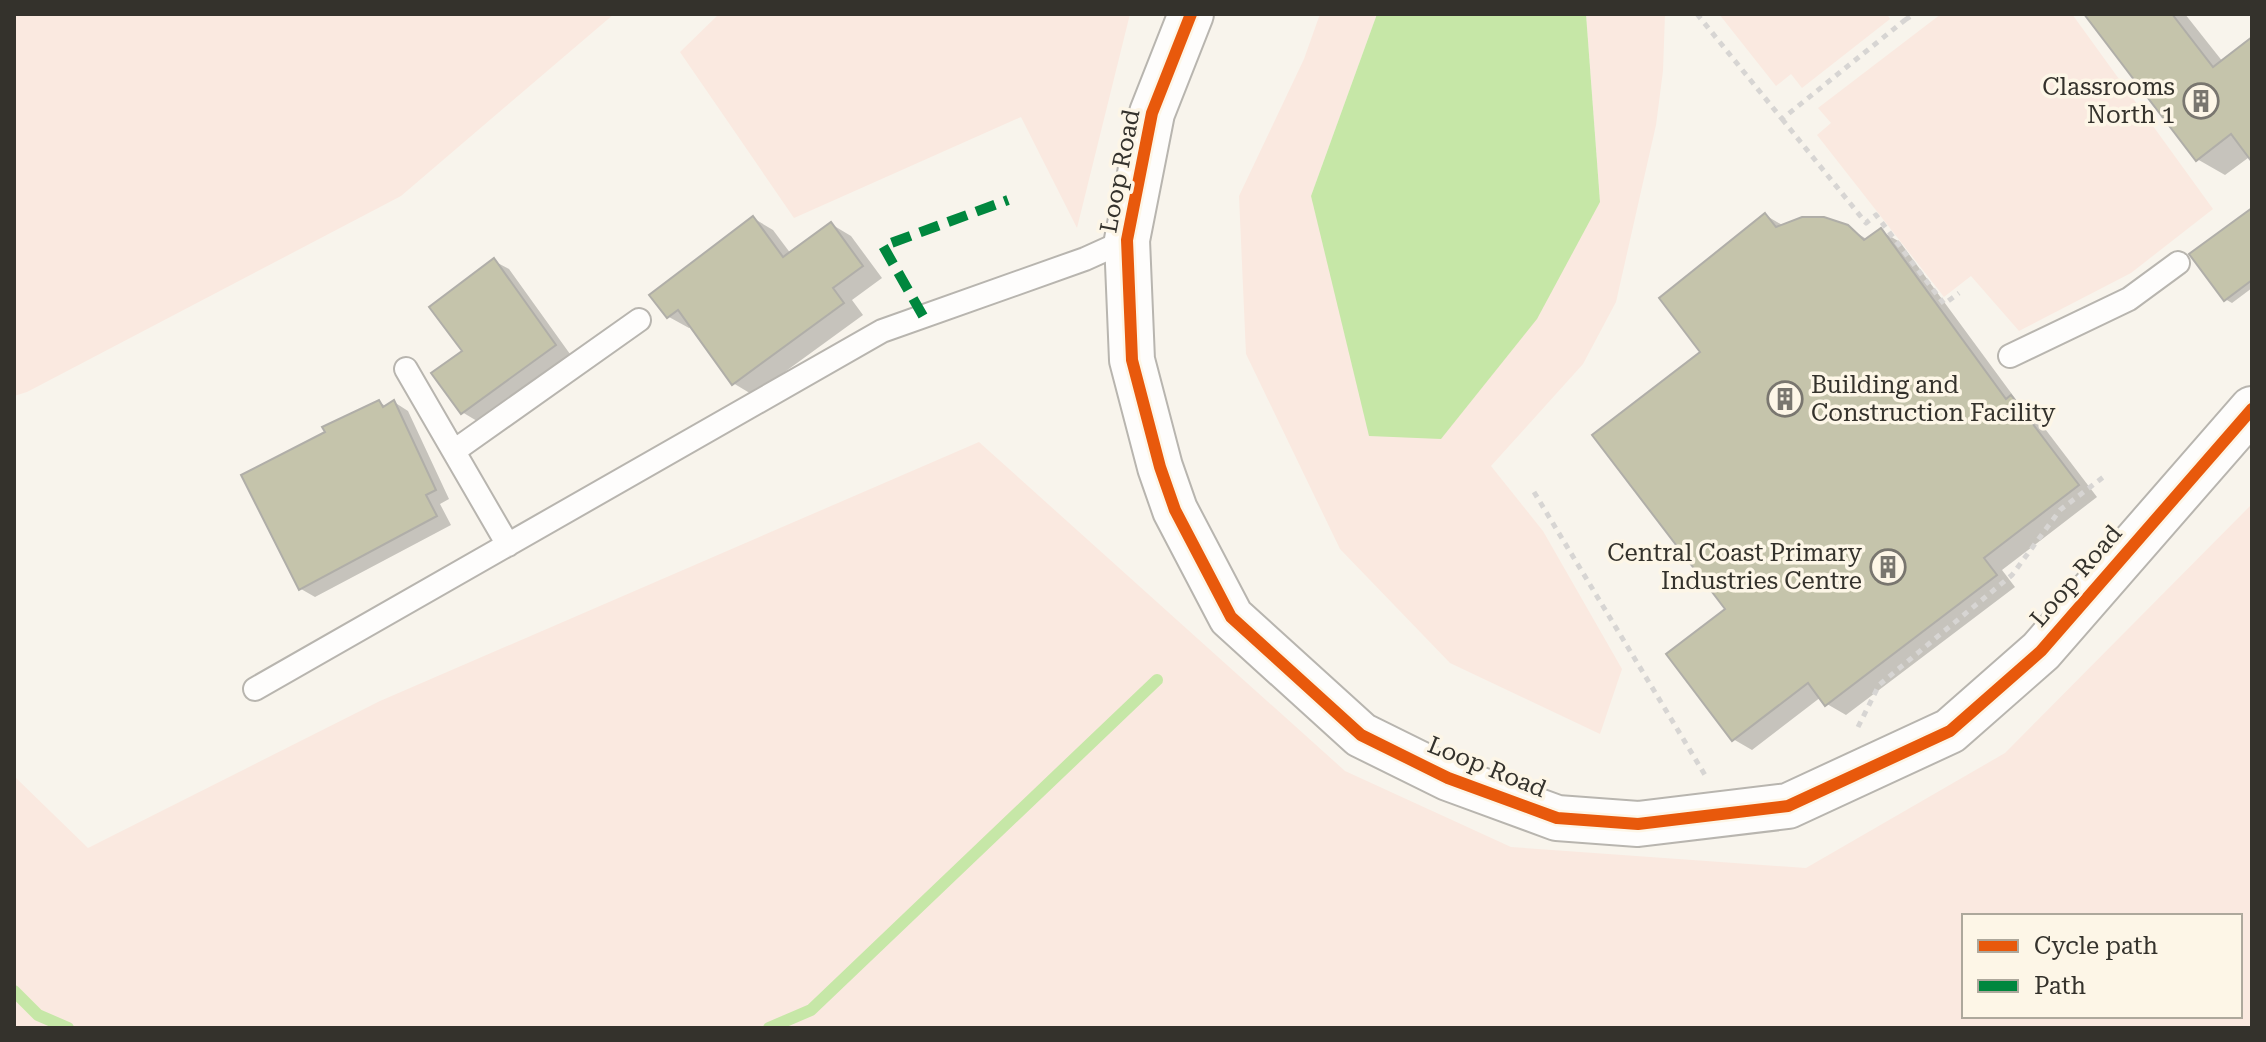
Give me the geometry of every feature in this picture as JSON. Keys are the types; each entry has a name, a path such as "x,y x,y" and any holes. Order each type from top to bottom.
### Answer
{"street":[{"name":"Loop Road","path":"1191,14 1152,113 1127,240 1132,360 1160,467 1175,510 1231,617 1361,735 1448,778 1557,818 1638,824 1788,806 1950,731 2041,651 2252,409"}],"lane":[{"path":"255,689 882,331 1085,259 1127,240"},
{"path":"2010,356 2129,299 2178,263"},
{"path":"454,451 639,320"},
{"path":"406,369 508,545"}],"path":[{"path":"1697,14 1866,223 1876,215 1944,304 1959,293"},
{"path":"1901,14 1905,20"},
{"path":"1782,119 1914,14"},
{"path":"1856,731 1879,685 2012,575 2060,510 2106,475"},
{"path":"1534,492 1710,783"}],"shaded area":[{"path":"14,14 614,14 401,196 27,392 14,396"},
{"path":"719,14 1130,14 1077,228 1021,117 794,218 680,52"},
{"path":"1320,14 1377,14 1311,196 1600,202 1586,14 1665,14 1663,71 1656,125 1616,302 1583,364 1491,466 1543,531 1622,669 1600,734 1450,663 1340,549 1246,354 1239,196 1304,59"},
{"path":"1377,14 1586,14 1600,202 1537,319 1441,439 1369,436 1311,196"},
{"path":"1719,14 1887,14 1890,19 1802,88 1791,74 1776,86"},
{"path":"1941,14 2072,14 2213,209 2131,273 2019,331 1971,276 1944,297 1817,135 1831,123 1818,108"},
{"path":"979,442 1345,771 1511,847 1806,868 2005,753 2252,504 2252,1028 14,1028 14,776 88,848 380,701"}],"building":[{"name":"Classrooms North 1","path":"2084,14 2172,14 2213,67 2252,37 2252,162 2231,134 2196,161"},
{"path":"2252,208 2252,280 2224,301 2189,254"},
{"path":"1765,213 1776,227 1802,217 1824,217 1848,225 1864,240 1881,228 2006,399 2011,395 2079,485 1984,558 1997,575 1825,706 1808,683 1732,741 1666,654 1725,609 1592,435 1700,352 1659,298"},
{"path":"753,216 783,257 831,222 863,266 833,288 844,303 732,385 678,310 667,318 649,295"},
{"path":"494,258 556,345 461,414 431,373 462,351 429,307"},
{"path":"379,400 383,407 394,400 436,490 426,495 437,516 299,590 241,475 325,432 322,427"}],"waterway":[{"path":"769,1028 811,1010 1157,680"},
{"path":"14,991 38,1015 68,1028"}],"marked path":[{"path":"923,316 883,246 1008,200"}],"cycle path":[{"path":"1191,14 1152,113 1127,240 1132,360 1160,467 1175,510 1231,617 1361,735 1448,778 1557,818 1638,824 1788,806 1950,731 2041,651 2252,409"}],"place":[{"name":"Classrooms North 1","path":"2201,101"},
{"name":"Building and Construction Facility","path":"1785,399"},
{"name":"Central Coast Primary Industries Centre","path":"1888,567"}]}
